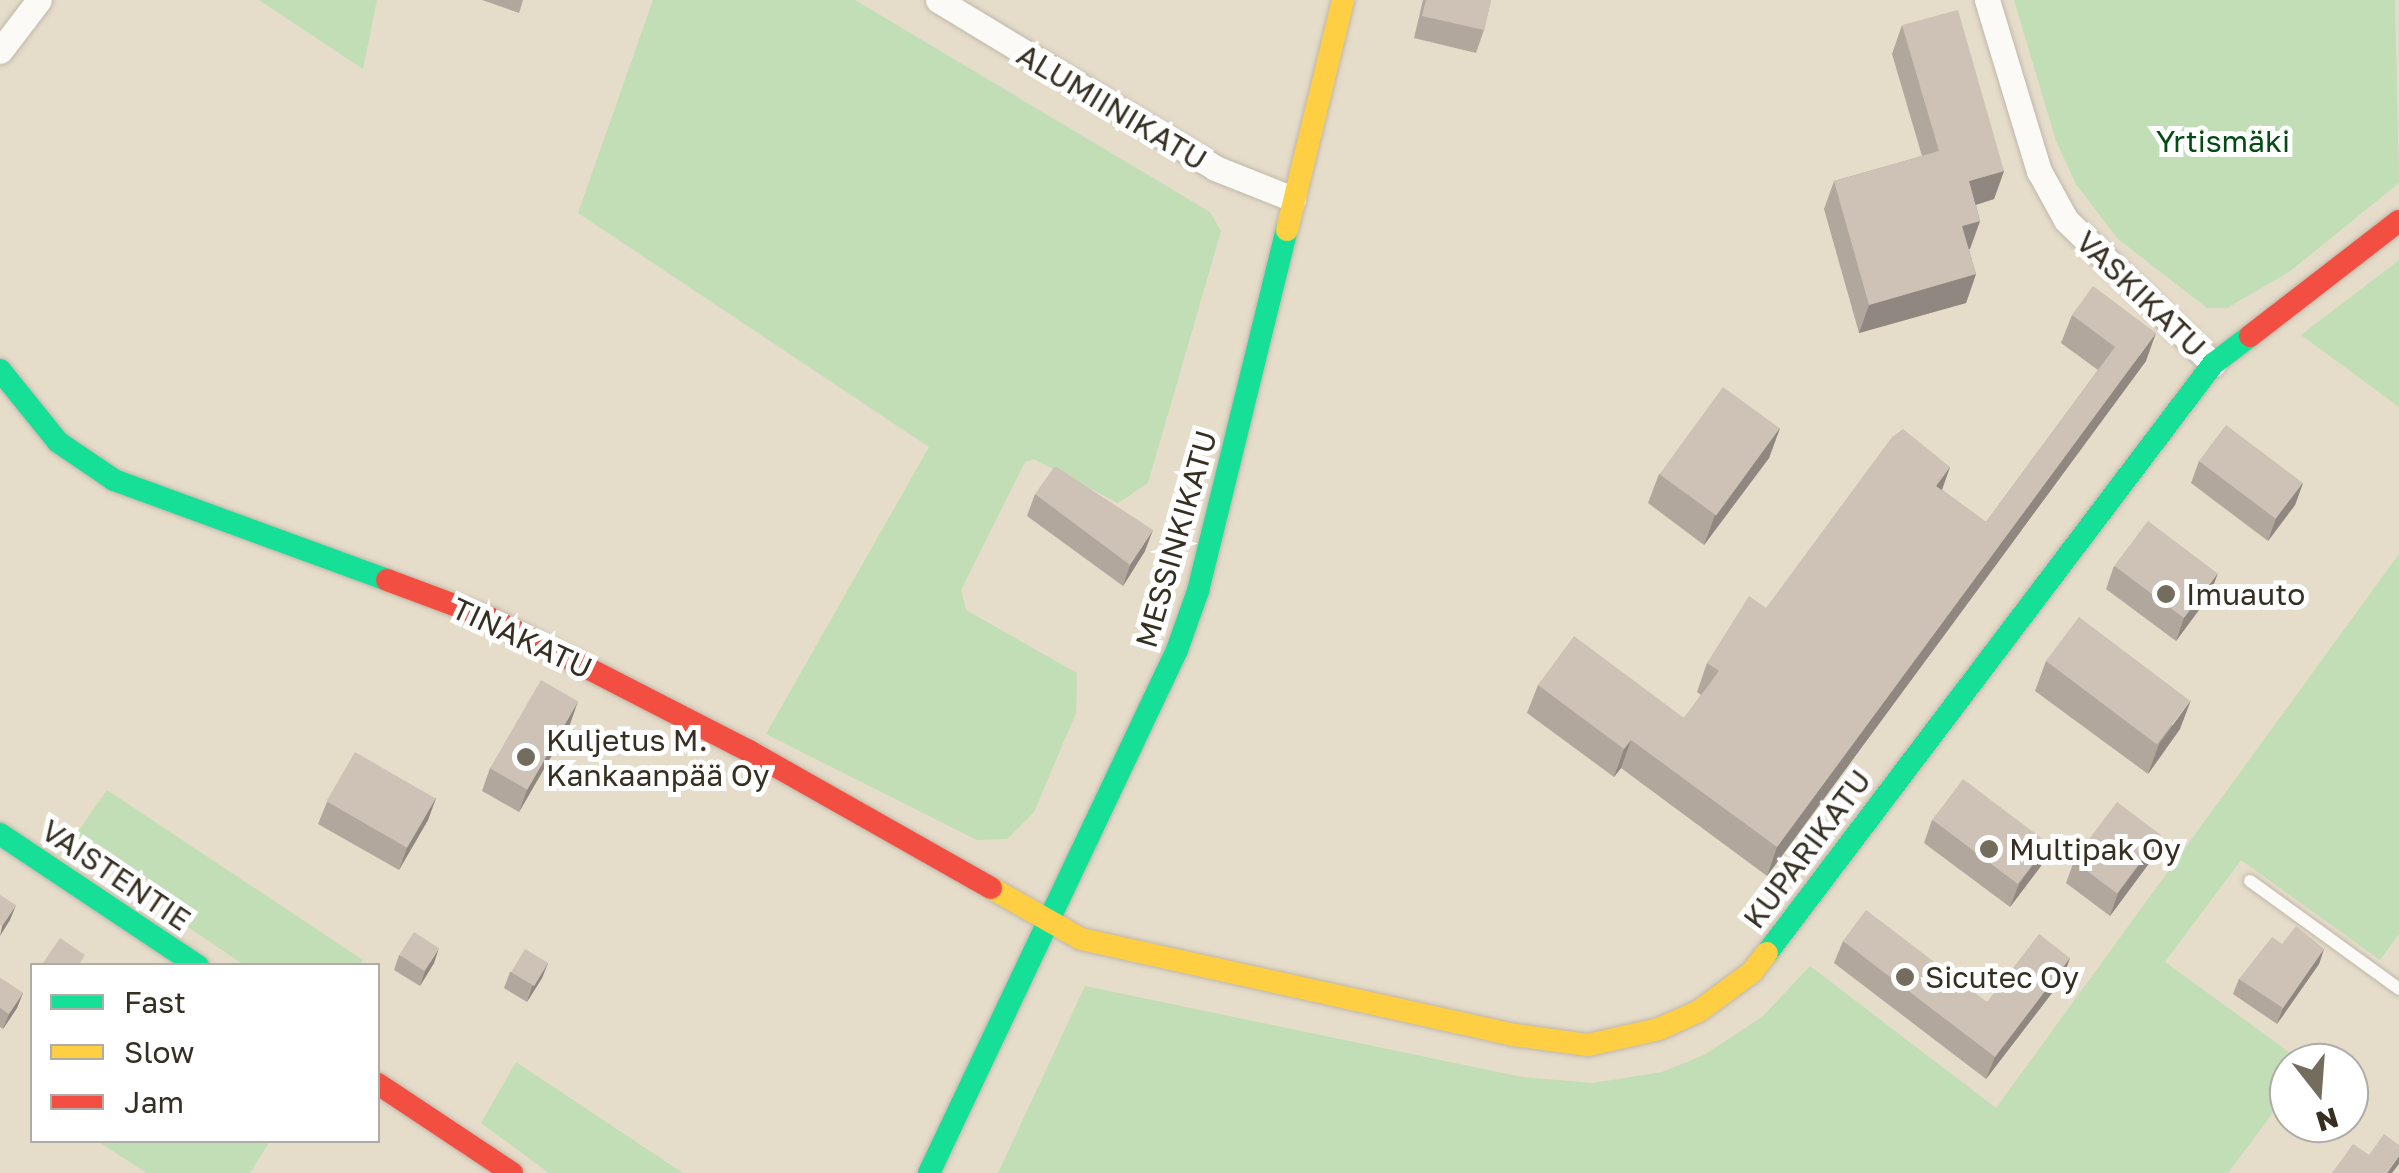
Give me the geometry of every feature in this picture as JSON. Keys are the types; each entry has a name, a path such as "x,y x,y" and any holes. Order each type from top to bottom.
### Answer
{"street":[{"path":"0,51 40,0"},
{"name":"ALUMIINIKATU","path":"938,0 1215,168 1294,198"},
{"name":"MESSINKIKATU","path":"929,1173 1178,650 1198,591 1342,0"},
{"name":"VASKIKATU","path":"1986,0 2034,156 2066,220 2213,364"},
{"name":"KUPARIKATU","path":"1049,922 1081,940 1550,1041 1624,1039 1700,1011 1752,972 2213,364 2399,220"},
{"name":"TINAKATU","path":"0,370 58,442 114,480 492,619 750,751 1049,922"},
{"name":"VAISTENTIE","path":"0,834 194,963"},
{"path":"380,1085 512,1173"}],"lane":[{"path":"2250,881 2399,989"}],"green space":[{"path":"259,0 377,0 363,69"},
{"path":"653,0 855,0 1210,212 1221,231 1148,483 1118,503 1034,459 1025,462 961,590 966,610 1077,673 1076,713 1034,812 1007,839 977,840 766,734 929,447 578,213"},
{"name":"Yrtismäki","path":"2014,0 2395,0 2399,183 2289,272 2227,308 2207,308 2118,239 2076,184 2056,141"},
{"path":"2399,260 2399,407 2301,335"},
{"path":"2399,554 2399,934 2380,960 2241,860 2165,962 2276,1043 2269,1043 2269,1118 2228,1173 998,1173 1085,986 1522,1077 1593,1083 1662,1072 1704,1055 1762,1017 1810,966 1996,1108"},
{"path":"107,790 363,960 241,963 68,846"},
{"path":"516,1062 683,1173 549,1173 481,1123"},
{"path":"100,1143 269,1143 250,1173 147,1173"}],"building":[{"path":"1426,0 1491,0 1484,30 1422,16"},
{"path":"1958,10 2004,171 1969,181 1980,221 1962,226 1976,274 1869,305 1834,181 1939,151 1902,25"},
{"path":"2093,286 2156,333 1777,847 1631,740 1624,749 1538,685 1574,636 1684,718 1719,671 1707,663 1749,596 1766,608 1892,437 1903,429 1950,467 1936,486 1986,522 2115,347 2072,315"},
{"path":"1723,387 1780,428 1716,516 1660,474"},
{"path":"2226,425 2303,483 2276,519 2199,461"},
{"path":"1055,466 1153,530 1130,565 1035,494"},
{"path":"2148,521 2217,573 2184,618 2114,566"},
{"path":"2079,617 2190,701 2157,745 2046,661"},
{"path":"541,680 578,702 527,790 490,768"},
{"path":"355,752 436,798 407,848 326,801"},
{"path":"1963,779 2048,843 2018,884 1932,820"},
{"path":"2117,802 2161,835 2117,893 2073,860"},
{"path":"0,895 16,905 2,926 0,925"},
{"path":"1866,910 1987,1002 2039,934 2070,958 1995,1057 1843,941"},
{"path":"2296,926 2324,949 2283,1008 2239,979 2272,937 2282,944"},
{"path":"414,932 439,948 424,971 399,955"},
{"path":"60,938 85,955 80,963 43,963"},
{"path":"525,949 548,963 534,986 511,972"},
{"path":"0,978 23,993 9,1014 0,1008"},
{"path":"2384,1134 2399,1145 2399,1156 2387,1173 2332,1173 2353,1144 2369,1155"}],"traffic: fast":[{"path":"929,1173 1177,650 1198,591 1287,230"},
{"path":"1767,953 2213,364 2250,336"},
{"path":"0,370 58,442 114,480 387,580"},
{"path":"0,834 194,963"}],"traffic: slow":[{"path":"1287,230 1343,0"},
{"path":"991,888 1081,939 1515,1035 1588,1045 1659,1029 1699,1011 1752,972 1767,953"}],"traffic: jam":[{"path":"2250,336 2399,221"},
{"path":"387,580 492,619 749,751 991,888"},
{"path":"380,1085 512,1173"}],"place":[{"name":"Imuauto","path":"2166,594"},
{"name":"Kuljetus M. Kankaanpää Oy","path":"526,757"},
{"name":"Multipak Oy","path":"1989,849"},
{"name":"Sicutec Oy","path":"1905,977"}]}
